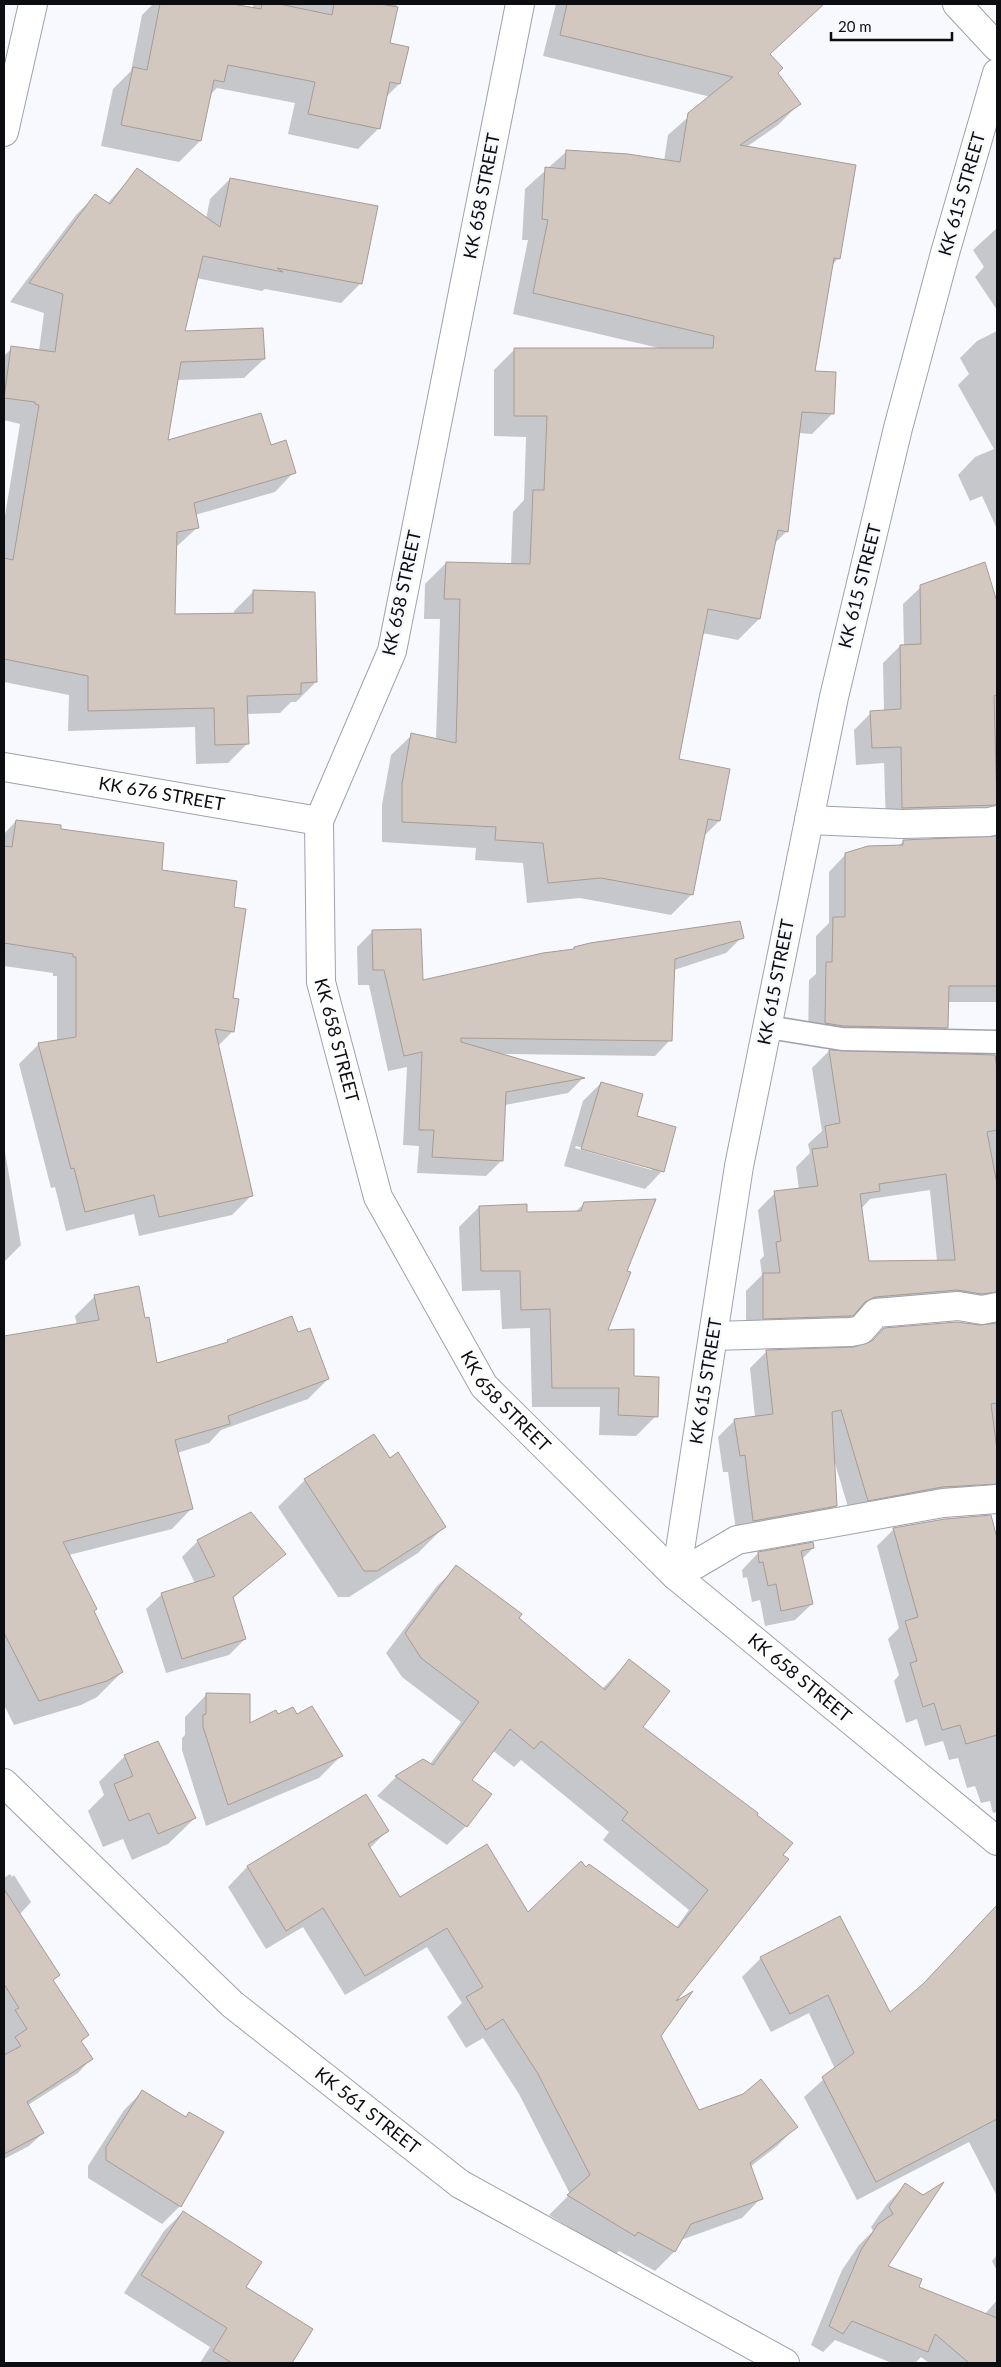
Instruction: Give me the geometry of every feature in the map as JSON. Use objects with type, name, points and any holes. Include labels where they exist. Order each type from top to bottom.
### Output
[{"type":"street","points":[[4,132],[33,4]]},
{"type":"street","name":"KK 658 STREET","points":[[520,4],[392,651],[320,821],[321,982],[378,1197],[484,1386],[676,1576],[997,1841]]},
{"type":"street","points":[[957,4],[997,47]]},
{"type":"street","name":"KK 615 STREET","points":[[676,1576],[739,1166],[834,696],[898,428],[945,253],[997,73]]},
{"type":"street","name":"KK 676 STREET","points":[[4,767],[320,821]]},
{"type":"street","points":[[809,820],[902,824],[989,822],[997,820]]},
{"type":"street","points":[[713,1336],[850,1332],[861,1330],[876,1313],[958,1306],[982,1310],[997,1307]]},
{"type":"street","points":[[676,1576],[737,1540],[943,1503],[997,1499]]},
{"type":"street","name":"KK 561 STREET","points":[[4,1783],[232,2004],[460,2184],[785,2363]]},
{"type":"lane","points":[[768,1027],[842,1039],[997,1042]]},
{"type":"building","points":[[160,4],[233,4],[261,9],[262,4],[279,4],[332,15],[334,4],[380,4],[398,7],[390,43],[409,47],[400,84],[390,82],[380,129],[308,114],[315,82],[228,65],[224,82],[214,80],[201,141],[121,125],[133,67],[147,70]]},
{"type":"building","points":[[567,4],[824,4],[770,54],[783,68],[778,73],[801,104],[740,145],[856,165],[840,259],[834,258],[815,371],[836,372],[834,414],[802,412],[788,532],[778,530],[760,619],[708,609],[679,759],[730,769],[720,821],[708,819],[693,895],[601,878],[548,883],[543,843],[495,840],[496,827],[402,822],[402,784],[411,733],[456,743],[460,599],[444,599],[446,562],[530,564],[533,490],[544,490],[547,416],[514,416],[514,348],[713,348],[714,336],[533,293],[548,220],[542,219],[545,167],[565,169],[566,150],[628,154],[680,162],[688,113],[733,77],[560,35]]},
{"type":"building","points":[[137,168],[220,227],[230,178],[378,206],[362,284],[277,268],[283,272],[203,256],[185,331],[263,328],[265,359],[181,362],[168,440],[261,413],[271,445],[286,440],[296,473],[194,503],[199,528],[177,532],[175,614],[253,613],[253,590],[315,592],[317,682],[301,683],[301,694],[247,696],[249,744],[215,745],[214,708],[88,711],[88,676],[4,659],[4,558],[13,560],[39,405],[35,404],[35,402],[4,398],[11,346],[55,352],[63,294],[29,283],[95,194],[110,204]]},
{"type":"building","points":[[985,562],[997,602],[997,695],[994,696],[997,805],[902,808],[901,747],[872,748],[870,711],[901,709],[900,645],[921,644],[920,585]]},
{"type":"building","points":[[16,820],[61,825],[61,829],[164,843],[162,870],[237,881],[234,907],[246,909],[233,998],[239,999],[234,1032],[215,1029],[253,1196],[159,1217],[154,1195],[85,1212],[74,1168],[71,1169],[38,1043],[76,1037],[76,957],[73,957],[73,954],[4,943],[4,846],[12,847]]},
{"type":"building","points":[[997,836],[997,986],[949,986],[948,1028],[843,1026],[825,1023],[826,962],[832,962],[833,917],[845,917],[845,853],[868,846],[903,845],[903,840]]},
{"type":"building","points":[[740,921],[744,938],[675,959],[672,1041],[461,1038],[461,1042],[585,1078],[506,1092],[503,1161],[432,1157],[434,1130],[419,1130],[422,1052],[404,1056],[384,970],[373,970],[372,930],[421,929],[423,980],[543,953],[574,949],[574,947],[590,943]]},
{"type":"building","points":[[829,1050],[995,1055],[997,1069],[997,1130],[987,1132],[997,1184],[997,1292],[982,1294],[957,1290],[875,1297],[865,1302],[853,1316],[763,1319],[763,1273],[780,1273],[776,1242],[781,1241],[774,1191],[818,1186],[812,1149],[828,1147],[825,1126],[840,1123]],"holes":[[[946,1174],[955,1260],[869,1261],[860,1194],[880,1191],[879,1184]]]},
{"type":"building","points":[[601,1082],[643,1094],[637,1116],[676,1127],[664,1172],[581,1149]]},
{"type":"building","points":[[656,1199],[627,1271],[631,1272],[608,1330],[634,1329],[634,1376],[659,1377],[658,1417],[618,1415],[619,1388],[552,1388],[550,1309],[521,1310],[520,1271],[481,1271],[479,1206],[527,1204],[527,1212],[581,1211],[584,1202]]},
{"type":"building","points":[[139,1286],[145,1318],[149,1317],[157,1363],[228,1342],[227,1340],[292,1316],[298,1332],[310,1328],[329,1379],[228,1416],[230,1424],[175,1440],[193,1509],[63,1542],[97,1609],[94,1611],[123,1672],[107,1681],[39,1701],[4,1633],[4,1336],[99,1320],[94,1295]]},
{"type":"building","points":[[957,1322],[980,1325],[997,1323],[997,1403],[991,1404],[997,1450],[997,1484],[942,1487],[868,1501],[841,1410],[832,1412],[837,1506],[753,1521],[745,1455],[740,1456],[734,1419],[773,1414],[766,1350],[854,1347],[872,1341],[884,1328]]},
{"type":"building","points":[[374,1434],[390,1458],[398,1452],[446,1527],[377,1571],[364,1571],[304,1479]]},
{"type":"building","points":[[251,1512],[286,1554],[233,1597],[246,1639],[182,1659],[161,1593],[215,1576],[197,1540]]},
{"type":"building","points":[[991,1515],[997,1538],[997,1735],[966,1744],[960,1725],[942,1730],[934,1703],[923,1707],[910,1663],[917,1661],[905,1621],[918,1617],[893,1528],[945,1519]]},
{"type":"building","points":[[813,1542],[814,1548],[801,1551],[813,1604],[781,1611],[776,1584],[768,1586],[763,1562],[759,1563],[758,1552]]},
{"type":"building","points":[[456,1565],[522,1614],[519,1618],[605,1690],[629,1659],[670,1691],[643,1727],[758,1813],[757,1815],[793,1843],[783,1855],[789,1859],[676,2001],[693,1991],[661,2036],[699,2110],[743,2094],[761,2079],[798,2127],[750,2163],[763,2199],[691,2224],[675,2252],[638,2232],[635,2236],[567,2195],[590,2175],[538,2074],[503,2019],[486,2030],[466,1997],[483,1987],[447,1928],[365,1976],[323,1908],[286,1931],[247,1866],[366,1794],[389,1831],[368,1844],[400,1897],[487,1844],[528,1912],[581,1861],[586,1867],[589,1864],[678,1928],[708,1890],[622,1820],[628,1812],[541,1741],[534,1749],[510,1729],[472,1780],[492,1794],[467,1827],[395,1776],[423,1759],[433,1765],[479,1702],[421,1658],[405,1633]]},
{"type":"building","points":[[206,1693],[250,1694],[250,1723],[276,1710],[278,1714],[293,1707],[297,1714],[312,1706],[343,1756],[228,1805],[203,1727],[203,1715],[206,1714]]},
{"type":"building","points":[[158,1741],[196,1818],[158,1834],[149,1813],[129,1821],[114,1784],[133,1776],[124,1755]]},
{"type":"building","points":[[4,1889],[60,1975],[53,1980],[89,2035],[81,2041],[93,2059],[27,2102],[44,2133],[4,2154],[4,2055],[21,2046],[15,2037],[27,2029],[15,2010],[19,2008],[4,1984]]},
{"type":"building","points":[[997,1905],[997,2119],[876,2182],[822,2077],[854,2053],[828,1995],[790,2014],[760,1957],[840,1916],[890,2012],[923,1984]]},
{"type":"building","points":[[142,2090],[186,2117],[189,2112],[224,2132],[181,2207],[106,2160],[106,2147]]},
{"type":"building","points":[[944,2182],[888,2266],[922,2279],[919,2287],[997,2318],[997,2363],[969,2363],[935,2334],[928,2352],[852,2321],[843,2334],[829,2326],[861,2250],[878,2224],[893,2214],[889,2207],[905,2183],[923,2195]]},
{"type":"building","points":[[183,2211],[262,2262],[246,2287],[313,2329],[292,2363],[232,2363],[213,2351],[227,2328],[141,2275]]}]
